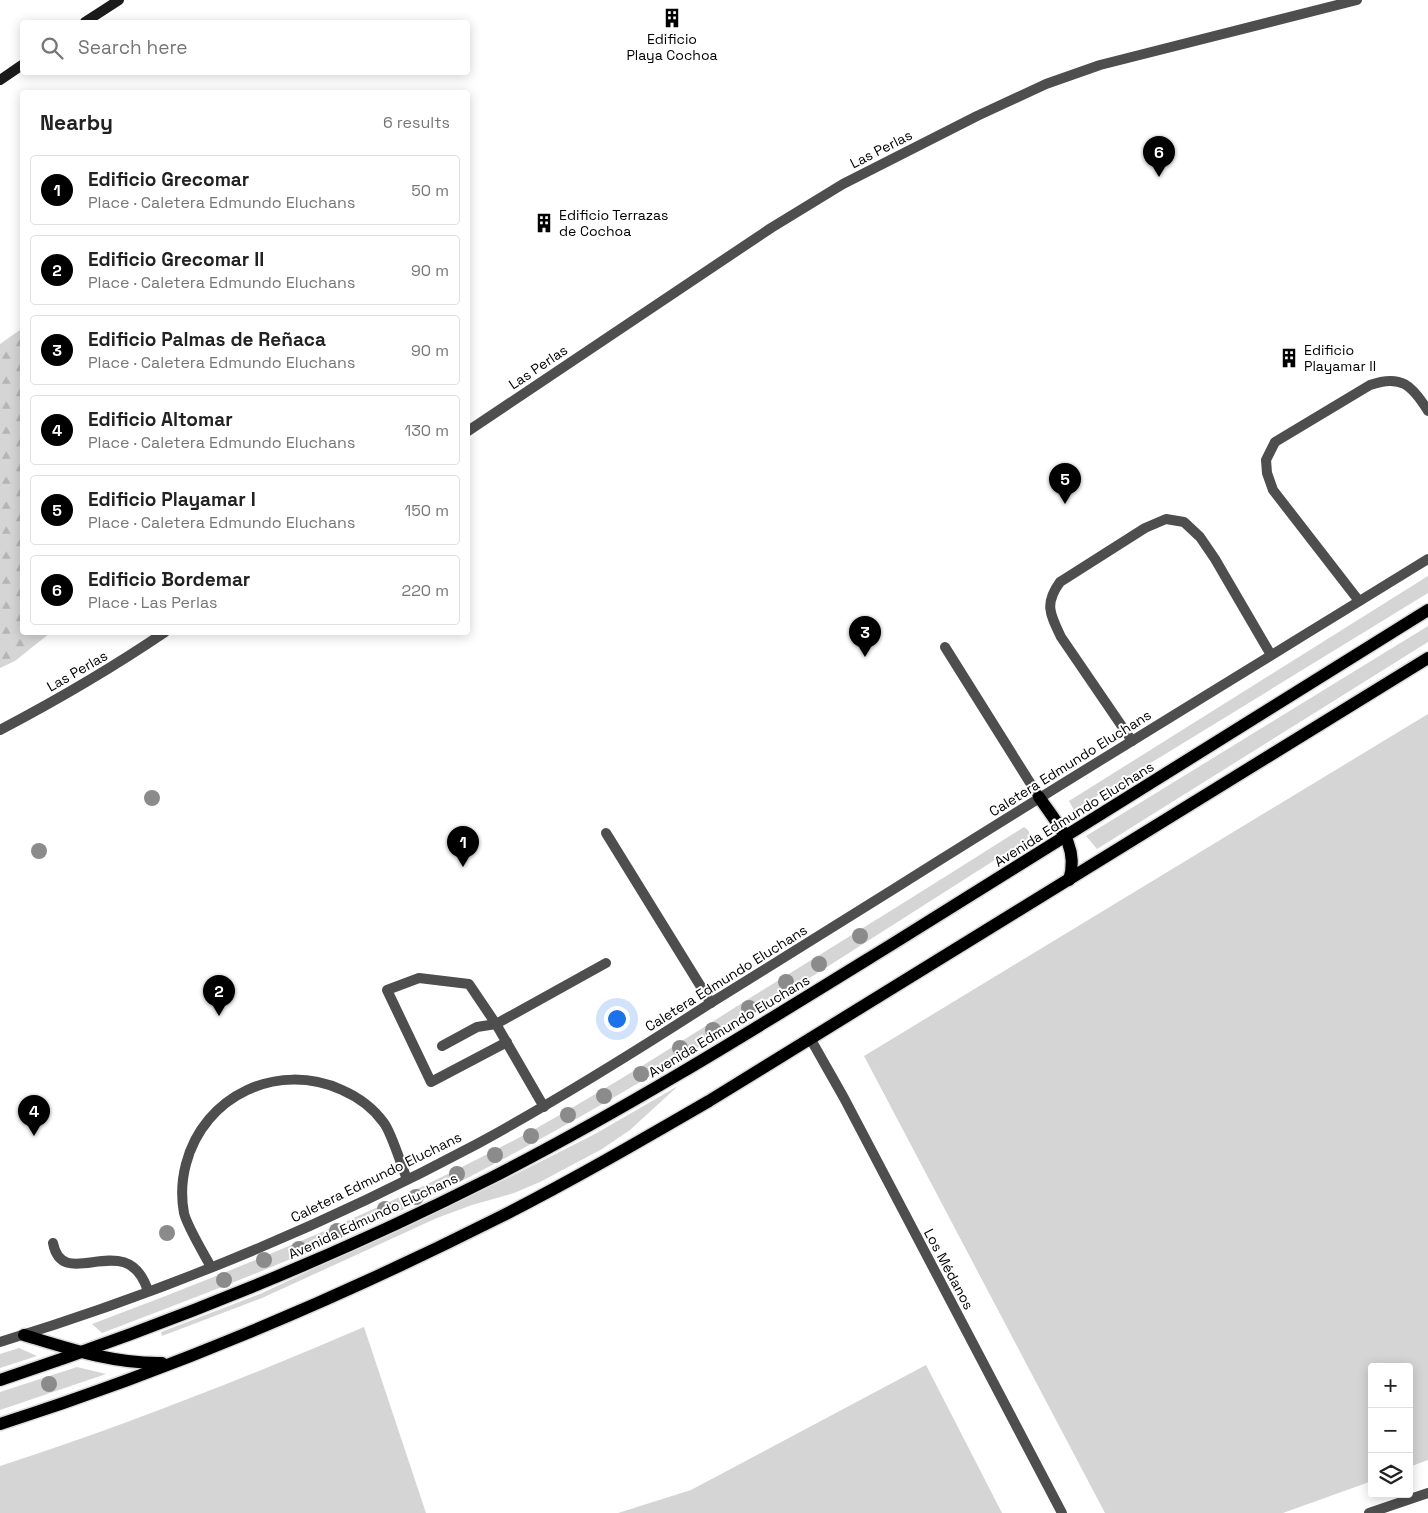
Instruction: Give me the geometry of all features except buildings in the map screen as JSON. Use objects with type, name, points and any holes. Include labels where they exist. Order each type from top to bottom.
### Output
[{"type":"main road","points":[[89,20],[119,0]]},
{"type":"main road","points":[[0,80],[20,66]]},
{"type":"main road","name":"Avenida Edmundo Eluchans","points":[[0,1380],[82,1353],[186,1314],[289,1272],[490,1178],[589,1126],[685,1071],[1066,837],[1428,610]]},
{"type":"main road","points":[[0,1424],[172,1363],[304,1309],[501,1216],[606,1160],[684,1116],[1428,658]]},
{"type":"main road","points":[[1039,797],[1066,837],[1073,858],[1068,880]]},
{"type":"main road","points":[[24,1335],[82,1353],[115,1360],[172,1363]]},
{"type":"street","name":"Las Perlas","points":[[470,430],[771,228],[843,184],[977,116],[1046,84],[1100,64],[1357,0]]},
{"type":"street","points":[[1359,601],[1274,490],[1267,473],[1266,460],[1275,442],[1370,385],[1382,381],[1395,380],[1408,386],[1419,396],[1428,411]]},
{"type":"street","points":[[1132,741],[1061,637],[1052,619],[1050,604],[1052,593],[1060,582],[1145,528],[1166,519],[1184,522],[1200,537],[1272,655]]},
{"type":"street","name":"Caletera Edmundo Eluchans","points":[[0,1342],[148,1291],[211,1267],[334,1214],[476,1144],[628,1056],[1039,797],[1428,559]]},
{"type":"street","name":"Las Perlas","points":[[0,730],[127,658],[161,635]]},
{"type":"street","points":[[945,647],[1039,797]]},
{"type":"street","points":[[606,833],[711,1003]]},
{"type":"street","points":[[442,1046],[477,1027],[496,1024],[606,963]]},
{"type":"street","points":[[507,1042],[431,1082],[387,990],[418,978],[469,984],[496,1024],[507,1042],[544,1106]]},
{"type":"street","name":"Los Médanos","points":[[810,1038],[844,1098],[1062,1513]]},
{"type":"street","points":[[211,1267],[184,1214],[182,1194],[184,1174],[194,1142],[208,1120],[223,1105],[242,1092],[284,1079],[330,1085],[350,1094],[369,1107],[385,1124],[407,1179]]},
{"type":"street","points":[[53,1243],[59,1258],[72,1265],[112,1260],[122,1261],[132,1266],[140,1273],[148,1291]]},
{"type":"street","points":[[1369,1513],[1428,1493]]},
{"type":"green space","points":[[20,330],[20,635],[48,635],[15,661],[0,668],[0,344]]},
{"type":"green space","points":[[1428,576],[1428,593],[1074,810],[1069,801]]},
{"type":"green space","points":[[1428,626],[1428,642],[1097,849],[1086,836]]},
{"type":"green space","points":[[1428,714],[1428,1460],[1413,1466],[1413,1363],[1368,1363],[1368,1482],[1283,1513],[1105,1513],[864,1056]]},
{"type":"green space","points":[[1024,827],[1028,830],[1031,837],[697,1048],[630,1088],[492,1165],[397,1212],[251,1276],[102,1333],[92,1324],[211,1278],[329,1229],[445,1176],[502,1147],[632,1072]]},
{"type":"green space","points":[[678,1086],[630,1130],[602,1149],[540,1182],[514,1193],[472,1205],[437,1218],[262,1298],[162,1336],[161,1332],[260,1294],[506,1179],[595,1134]]},
{"type":"green space","points":[[364,1327],[426,1513],[0,1513],[0,1466],[184,1401]]},
{"type":"green space","points":[[19,1348],[37,1356],[0,1368],[0,1354]]},
{"type":"green space","points":[[926,1365],[1002,1513],[618,1513],[691,1490]]},
{"type":"green space","points":[[77,1367],[106,1374],[0,1410],[0,1392]]},
{"type":"place","name":"Edificio Playa Cochoa","points":[[672,18]]},
{"type":"place","name":"Edificio Bordemar","points":[[1159,177]]},
{"type":"place","name":"Edificio Terrazas de Cochoa","points":[[544,223]]},
{"type":"place","name":"Edificio Playamar II","points":[[1289,358]]},
{"type":"place","name":"Edificio Playamar I","points":[[1065,504]]},
{"type":"place","name":"Edificio Palmas de Reñaca","points":[[865,657]]},
{"type":"place","name":"Edificio Grecomar","points":[[463,867]]},
{"type":"place","name":"Edificio Grecomar II","points":[[219,1016]]},
{"type":"place","name":"Edificio Altomar","points":[[34,1136]]}]
